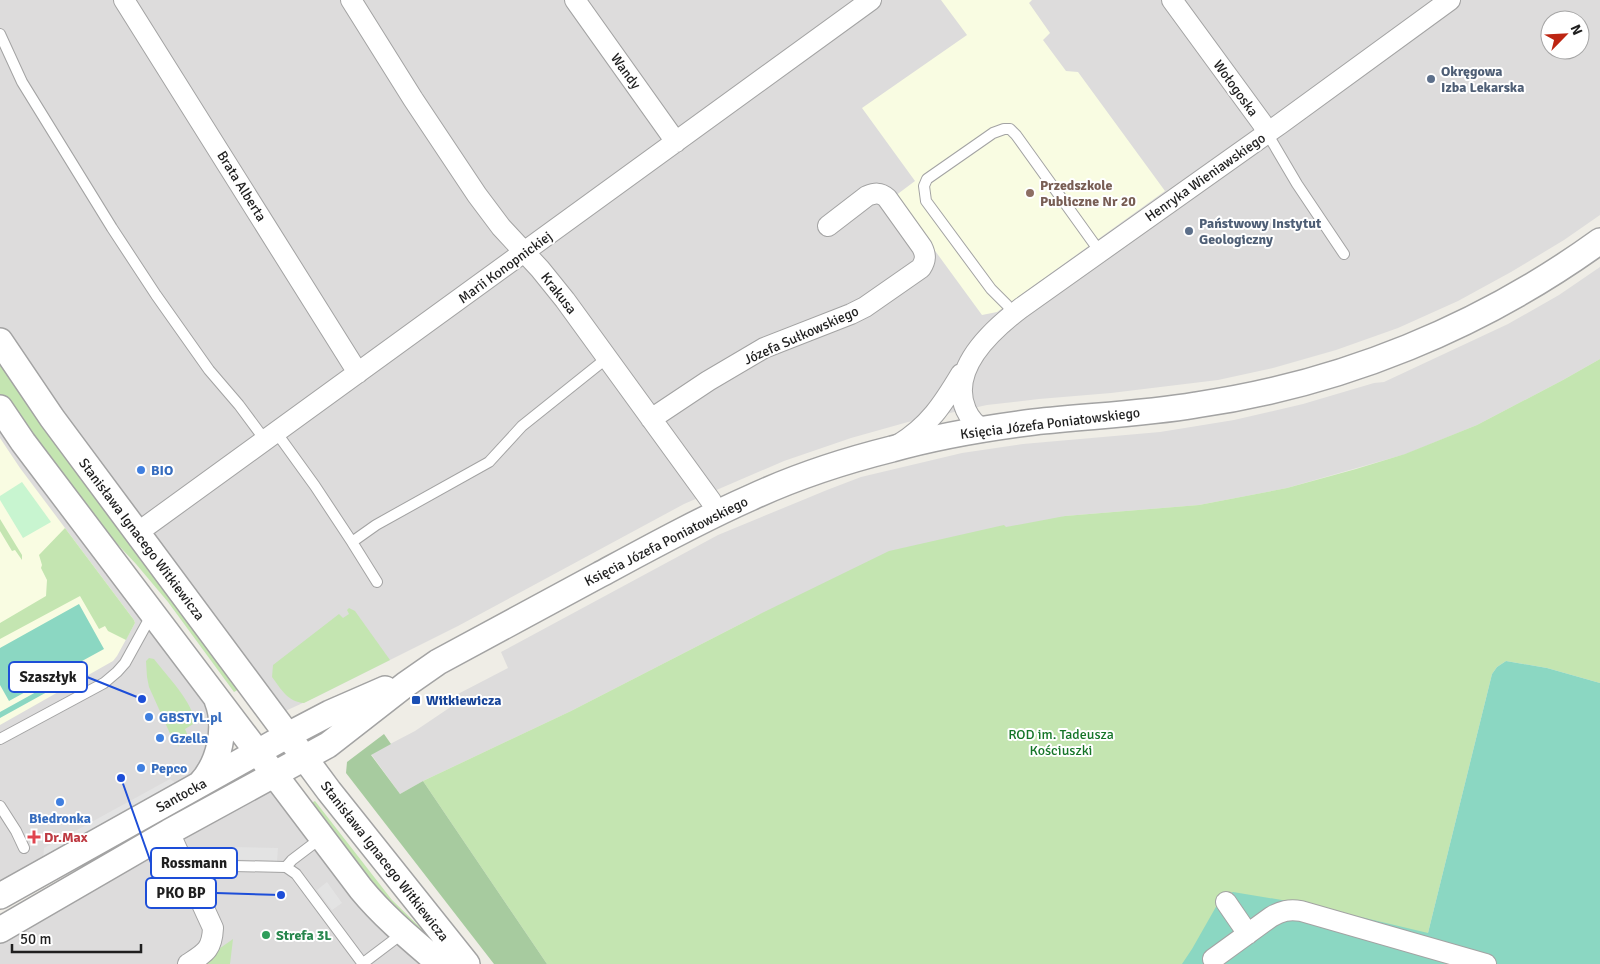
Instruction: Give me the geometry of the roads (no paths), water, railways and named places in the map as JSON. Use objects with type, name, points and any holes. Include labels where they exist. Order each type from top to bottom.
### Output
[{"type":"street","name":"Brata Alberta","points":[[124,0],[358,373]]},
{"type":"street","name":"Krakusa","points":[[351,0],[408,91],[477,195],[501,227],[553,284],[711,502],[717,513]]},
{"type":"street","name":"Wandy","points":[[575,0],[676,142]]},
{"type":"street","name":"Marii Konopnickiej","points":[[138,533],[872,0]]},
{"type":"street","name":"Wołogoska","points":[[1172,0],[1262,123],[1267,133]]},
{"type":"street","name":"Henryka Wieniawskiego","points":[[892,449],[917,432],[934,416],[983,343],[1013,314],[1450,0]]},
{"type":"street","name":"Józefa Sułkowskiego","points":[[651,419],[708,381],[764,348],[865,307],[921,268],[925,262],[925,254],[922,247],[887,198],[881,194],[867,196],[828,226]]},
{"type":"street","name":"Księcia Józefa Poniatowskiego","points":[[288,735],[330,713],[426,670],[680,531],[759,494],[807,475],[892,449],[984,430],[1034,422],[1200,405],[1286,387],[1346,370],[1415,346],[1478,316],[1524,291],[1600,242]]},
{"type":"street","name":"Stanisława Ignacego Witkiewicza","points":[[0,341],[52,418],[304,758],[466,964]]},
{"type":"street","name":"Henryka Wieniawskiego","points":[[970,362],[962,390],[963,402],[971,420],[984,430]]},
{"type":"street","name":"Stanisława Ignacego Witkiewicza","points":[[0,408],[23,442],[274,775],[374,904],[403,933],[440,964]]},
{"type":"street","name":"Księcia Józefa Poniatowskiego","points":[[304,758],[336,740],[426,670]]},
{"type":"street","name":"Stanisława Ignacego Witkiewicza","points":[[198,786],[214,764],[219,746],[221,715],[216,698]]},
{"type":"street","points":[[257,752],[288,735]]},
{"type":"street","name":"Santocka","points":[[0,896],[257,752]]},
{"type":"street","points":[[274,775],[304,758]]},
{"type":"street","name":"Santocka","points":[[0,930],[169,832],[274,775]]},
{"type":"street","name":"Santocka","points":[[169,832],[213,928],[213,940],[210,947],[188,964]]},
{"type":"street","points":[[1226,902],[1248,934]]},
{"type":"street","points":[[1213,959],[1278,913],[1293,910],[1486,964]]},
{"type":"lane","points":[[0,34],[22,82],[62,150],[117,236],[209,370],[315,486],[377,582]]},
{"type":"lane","points":[[1013,314],[991,289],[926,201],[924,186],[927,179],[993,133],[1010,129],[1100,252]]},
{"type":"lane","name":"Wołogoska","points":[[1267,133],[1297,184],[1344,254]]},
{"type":"lane","points":[[352,542],[376,525],[489,462],[522,426],[607,358]]},
{"type":"lane","points":[[0,739],[110,678],[125,663],[153,613]]},
{"type":"lane","points":[[0,806],[24,848]]},
{"type":"lane","points":[[286,867],[292,860],[322,838]]},
{"type":"lane","points":[[185,865],[286,867],[296,874],[362,964],[403,933]]},
{"type":"place","name":"Okręgowa Izba Lekarska","points":[[1431,79]]},
{"type":"place","name":"Przedszkole Publiczne Nr 20","points":[[1030,193]]},
{"type":"place","name":"Państwowy Instytut Geologiczny","points":[[1189,231]]},
{"type":"place","name":"BIO","points":[[141,470]]},
{"type":"place","name":"Szaszłyk","points":[[142,699]]},
{"type":"place","name":"Witkiewicza","points":[[416,700]]},
{"type":"place","name":"GBSTYL.pl","points":[[149,717]]},
{"type":"place","name":"Gzella","points":[[160,738]]},
{"type":"place","name":"Pepco","points":[[141,768]]},
{"type":"place","name":"Rossmann","points":[[121,778]]},
{"type":"place","name":"Biedronka","points":[[60,802]]},
{"type":"place","name":"Dr.Max","points":[[34,837]]},
{"type":"place","name":"PKO BP","points":[[281,895]]},
{"type":"place","name":"Strefa 3L","points":[[266,935]]},
{"type":"park label","name":"ROD im. Tadeusza Kościuszki","points":[[1061,742]]}]
